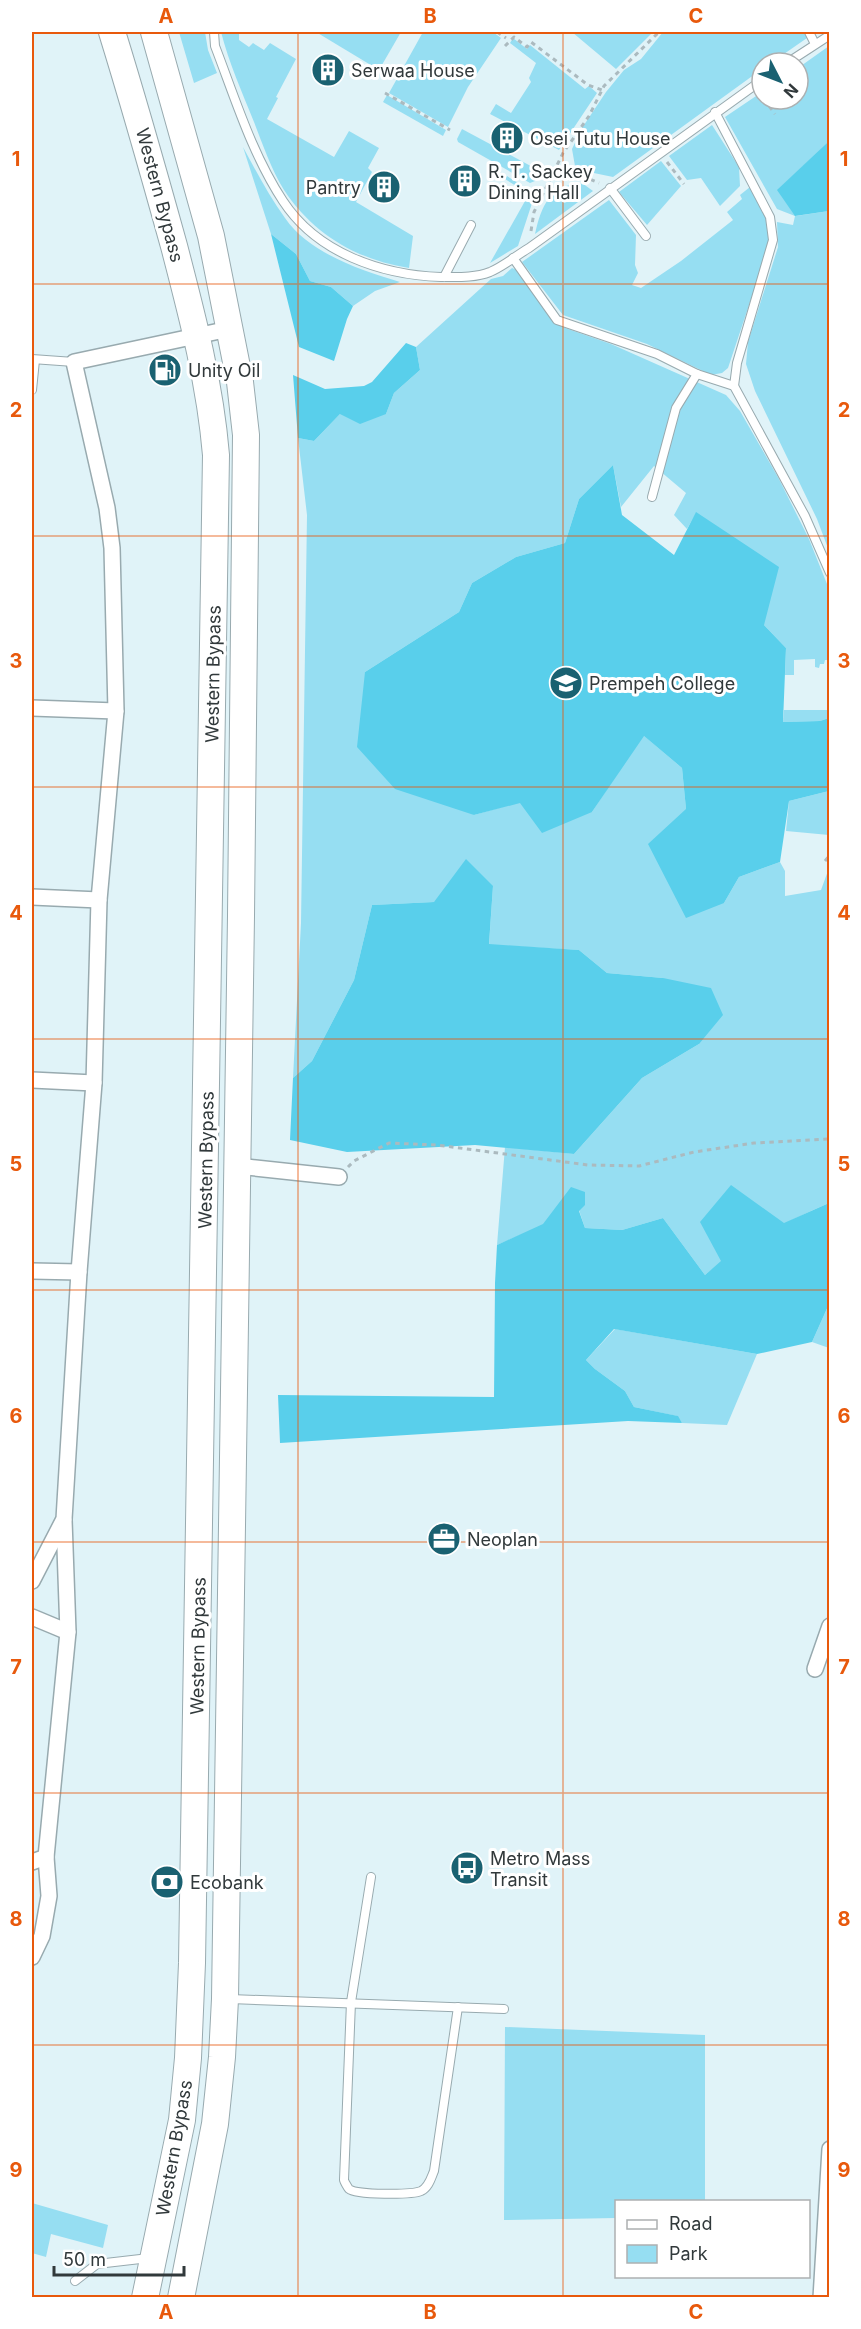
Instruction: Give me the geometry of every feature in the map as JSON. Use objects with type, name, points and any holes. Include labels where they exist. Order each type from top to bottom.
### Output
[{"type":"highway","name":"Western Bypass","points":[[112,32],[143,131],[198,336],[212,411],[216,455],[192,1963],[182,2120],[145,2298]]},
{"type":"highway","name":"Western Bypass","points":[[154,32],[211,236],[240,382],[246,435],[225,1999],[215,2124],[181,2298]]},
{"type":"highway","points":[[189,2036],[223,2032]]},
{"type":"street","points":[[32,1957],[42,1936],[49,1896],[46,1857],[68,1632],[64,1519],[79,1272],[94,1083],[99,900],[116,711],[112,548],[107,508],[74,362],[229,329]]},
{"type":"street","points":[[32,708],[116,711]]},
{"type":"street","points":[[32,897],[99,900]]},
{"type":"street","points":[[32,1080],[94,1083]]},
{"type":"street","points":[[237,1166],[339,1177]]},
{"type":"street","points":[[32,1270],[79,1272]]},
{"type":"street","points":[[32,1581],[64,1519]]},
{"type":"street","points":[[32,1617],[68,1632]]},
{"type":"street","points":[[815,1669],[830,1626]]},
{"type":"street","points":[[32,1862],[46,1857]]},
{"type":"street","points":[[821,2298],[829,2154]]},
{"type":"lane","points":[[214,32],[215,46],[251,141],[283,201],[321,240],[351,258],[380,269],[420,276],[464,277],[490,272],[529,248],[750,88]]},
{"type":"lane","points":[[809,32],[815,44]]},
{"type":"lane","points":[[805,51],[830,35]]},
{"type":"lane","points":[[715,112],[770,217],[773,240],[737,363],[734,386],[805,516],[830,573]]},
{"type":"lane","points":[[610,188],[646,236]]},
{"type":"lane","points":[[444,277],[471,225]]},
{"type":"lane","points":[[513,258],[557,320],[657,354],[698,374],[734,386]]},
{"type":"lane","points":[[32,390],[33,359],[74,362]]},
{"type":"lane","points":[[652,497],[676,408],[698,374]]},
{"type":"lane","points":[[371,1877],[351,2002],[344,2180],[348,2189],[358,2193],[413,2193],[423,2190],[430,2181],[434,2171],[458,2007]]},
{"type":"lane","points":[[225,1999],[504,2009]]},
{"type":"lane","points":[[75,2281],[97,2264],[154,2258]]},
{"type":"path","points":[[497,32],[506,38]]},
{"type":"path","points":[[529,248],[534,212],[563,153],[589,116],[602,90],[617,72],[659,32]]},
{"type":"path","points":[[505,46],[514,37],[527,47],[531,42],[588,85],[602,90]]},
{"type":"path","points":[[385,93],[450,130]]},
{"type":"path","points":[[660,152],[684,184]]},
{"type":"path","points":[[556,171],[573,172],[610,188]]},
{"type":"path","points":[[825,861],[830,855]]},
{"type":"path","points":[[339,1177],[354,1161],[389,1143],[436,1145],[588,1165],[639,1166],[694,1152],[754,1143],[830,1139]]},
{"type":"green space","points":[[179,32],[205,32],[208,50],[217,73],[194,83]]},
{"type":"green space","points":[[221,32],[239,32],[239,40],[249,47],[253,43],[264,50],[270,43],[296,59],[267,119],[334,157],[349,131],[379,148],[368,168],[372,172],[356,202],[413,236],[409,268],[372,259],[354,251],[323,232],[296,206],[284,190],[271,165]]},
{"type":"green space","points":[[316,32],[401,32],[379,70]]},
{"type":"green space","points":[[423,32],[493,32],[501,38],[468,87],[448,127],[389,93]]},
{"type":"green space","points":[[572,32],[653,32],[616,69]]},
{"type":"green space","points":[[663,32],[804,32],[807,38],[788,51],[750,51],[750,78],[613,177],[589,172],[575,166],[572,149],[582,128],[624,70],[641,59]]},
{"type":"green space","points":[[513,38],[527,49],[530,45],[585,89],[589,86],[597,93],[559,150],[490,114],[496,104],[511,113],[531,82],[529,78],[536,63],[510,43]]},
{"type":"green space","points":[[829,46],[829,141],[778,190],[796,216],[829,211],[829,551],[817,519],[755,391],[746,364],[748,342],[778,247],[777,222],[793,225],[795,216],[777,209],[725,117],[750,100],[750,111],[810,111],[810,59]]},
{"type":"green space","points":[[387,95],[446,130],[443,136],[383,102]]},
{"type":"green space","points":[[712,125],[739,167],[740,186],[720,206],[701,178],[687,180],[669,156]]},
{"type":"green space","points":[[462,129],[540,171],[535,181],[530,183],[458,142],[457,139]]},
{"type":"green space","points":[[243,147],[279,210],[308,242],[353,266],[400,282],[375,291],[353,306],[331,287],[310,281],[296,254],[271,234]]},
{"type":"green space","points":[[661,161],[681,186],[647,225],[619,192]]},
{"type":"green space","points":[[507,176],[535,194],[518,246],[490,263],[529,194],[505,179]]},
{"type":"green space","points":[[582,183],[593,191],[535,234],[540,214],[549,199],[562,188]]},
{"type":"green space","points":[[750,187],[768,220],[771,239],[728,368],[722,373],[711,375],[647,344],[563,315],[522,262],[609,200],[636,235],[635,265],[638,273],[632,285],[641,288],[681,261],[733,220],[727,212],[742,199],[740,195]]},
{"type":"green space","points":[[512,268],[517,270],[552,320],[565,328],[611,344],[726,395],[740,411],[779,479],[809,539],[829,589],[829,660],[820,664],[819,668],[815,667],[815,659],[794,660],[794,675],[785,675],[786,648],[764,625],[696,513],[687,529],[674,515],[686,493],[654,466],[621,507],[613,465],[579,499],[565,543],[516,557],[472,583],[459,612],[365,672],[474,815],[520,802],[592,812],[643,735],[682,768],[686,809],[724,903],[739,877],[780,862],[785,871],[785,896],[821,890],[829,868],[829,1203],[764,1234],[733,1253],[705,1275],[663,1218],[622,1230],[585,1228],[579,1210],[497,1245],[505,1147],[574,1154],[642,1078],[699,1044],[663,978],[607,973],[579,950],[489,945],[493,886],[434,902],[372,905],[354,980],[312,1061],[293,1078],[301,923],[307,515],[298,438],[314,441],[340,414],[386,414],[394,393],[420,370],[416,347],[491,279],[503,276]]},
{"type":"green space","points":[[784,710],[829,710],[829,718],[820,721],[783,722]]},
{"type":"green space","points":[[829,791],[829,835],[786,831],[789,801]]},
{"type":"green space","points":[[829,1304],[829,1348],[812,1342]]},
{"type":"green space","points":[[615,1329],[757,1354],[727,1425],[682,1423],[677,1416],[634,1407],[625,1391],[586,1360]]},
{"type":"green space","points":[[505,2027],[705,2035],[705,2200],[615,2200],[615,2218],[504,2220]]},
{"type":"green space","points":[[32,2203],[108,2225],[103,2248],[51,2234],[46,2257],[32,2253]]},
{"type":"shaded area","points":[[829,141],[829,211],[795,216],[777,190]]},
{"type":"shaded area","points":[[271,234],[296,254],[310,281],[331,287],[353,306],[334,361],[299,347]]},
{"type":"shaded area","points":[[406,343],[416,347],[420,370],[394,393],[386,414],[360,424],[340,414],[314,441],[298,438],[293,375],[325,389],[364,386],[372,382]]},
{"type":"shaded area","points":[[613,465],[622,515],[674,555],[696,512],[779,567],[764,625],[786,648],[783,722],[820,721],[829,718],[829,791],[789,801],[780,862],[739,877],[724,903],[686,918],[648,844],[686,809],[682,768],[644,736],[592,812],[542,833],[520,803],[474,815],[395,789],[357,747],[365,672],[459,612],[472,583],[516,557],[565,543],[579,499]]},
{"type":"shaded area","points":[[466,859],[493,886],[489,944],[579,950],[607,973],[663,978],[711,988],[723,1015],[699,1044],[642,1078],[574,1154],[475,1145],[347,1152],[290,1140],[293,1078],[312,1061],[354,980],[372,905],[434,902]]},
{"type":"shaded area","points":[[731,1185],[784,1223],[829,1203],[829,1304],[812,1342],[757,1354],[614,1329],[586,1360],[625,1391],[634,1407],[678,1416],[682,1423],[628,1421],[280,1443],[278,1395],[494,1397],[497,1245],[543,1224],[571,1187],[585,1192],[585,1205],[579,1211],[585,1228],[622,1230],[663,1218],[705,1275],[721,1261],[700,1222]]},
{"type":"place","name":"Serwaa House","points":[[328,70]]},
{"type":"place","name":"Osei Tutu House","points":[[507,138]]},
{"type":"place","name":"R. T. Sackey Dining Hall","points":[[465,181]]},
{"type":"place","name":"Pantry","points":[[384,187]]},
{"type":"place","name":"Unity Oil","points":[[165,370]]},
{"type":"place","name":"Prempeh College","points":[[566,683]]},
{"type":"place","name":"Neoplan","points":[[444,1539]]},
{"type":"place","name":"Metro Mass Transit","points":[[467,1868]]},
{"type":"place","name":"Ecobank","points":[[167,1882]]}]
